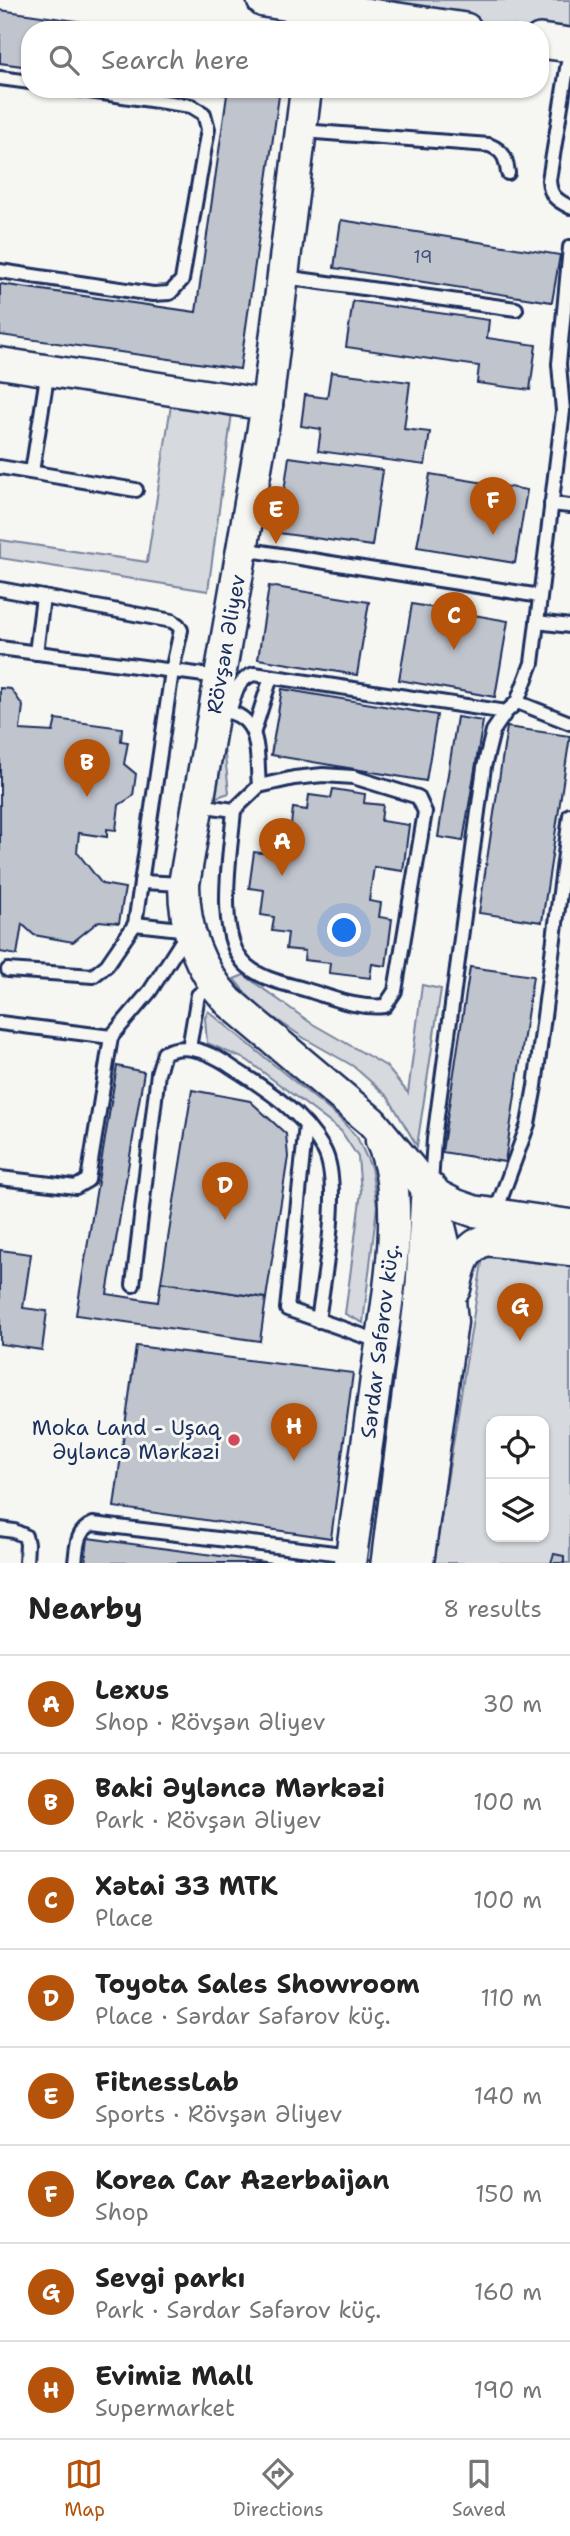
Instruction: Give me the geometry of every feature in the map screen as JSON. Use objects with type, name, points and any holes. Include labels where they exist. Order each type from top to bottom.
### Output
[{"type":"main road","points":[[264,0],[316,12],[391,21]]},
{"type":"main road","points":[[549,43],[570,48]]},
{"type":"main road","points":[[390,1563],[425,1286],[430,1192]]},
{"type":"street","name":"Rövşən Əliyev","points":[[305,98],[267,405],[219,677],[222,711],[198,805],[184,884],[184,906],[189,930],[203,968],[214,985],[252,1023],[372,1122],[430,1192]]},
{"type":"street","points":[[0,363],[267,405]]},
{"type":"street","name":"Sərdar Səfərov küç.","points":[[351,1559],[390,1276],[394,1198],[392,1169],[372,1122]]},
{"type":"street","points":[[430,1192],[456,1205],[495,1214],[570,1225]]},
{"type":"street","points":[[418,1563],[450,1337],[451,1303],[445,1247],[430,1192]]},
{"type":"street","points":[[451,1303],[466,1252],[476,1243],[486,1240],[570,1250]]},
{"type":"lane","points":[[570,48],[549,180],[550,192],[554,198],[570,207]]},
{"type":"lane","points":[[0,78],[21,81]]},
{"type":"lane","points":[[0,271],[153,294],[170,293],[182,280],[208,129],[204,114],[191,106],[137,98]]},
{"type":"lane","points":[[301,131],[489,145],[500,149],[505,157],[508,173]]},
{"type":"lane","points":[[430,1192],[434,1139],[484,767],[493,731],[517,702],[532,663],[563,411],[559,364],[570,247]]},
{"type":"lane","points":[[283,277],[516,309]]},
{"type":"lane","points":[[32,471],[48,370]]},
{"type":"lane","points":[[0,467],[136,490]]},
{"type":"lane","points":[[551,505],[570,506]]},
{"type":"lane","points":[[242,549],[540,596]]},
{"type":"lane","points":[[0,589],[172,621],[181,630],[172,671],[135,923],[107,965],[93,976],[8,970]]},
{"type":"lane","points":[[36,653],[43,597]]},
{"type":"lane","points":[[537,622],[570,626]]},
{"type":"lane","points":[[0,648],[219,677]]},
{"type":"lane","points":[[254,731],[237,713],[222,711],[245,677],[254,674],[506,712]]},
{"type":"lane","points":[[259,786],[254,731],[271,677]]},
{"type":"lane","points":[[517,702],[570,723]]},
{"type":"lane","points":[[323,775],[353,777],[418,797],[425,812],[395,991],[385,1006],[366,1008],[263,976],[247,966],[228,932],[226,910],[234,810],[259,786],[323,775]]},
{"type":"lane","points":[[198,805],[234,810]]},
{"type":"lane","points":[[495,1214],[528,1124],[570,815]]},
{"type":"lane","points":[[141,882],[184,884]]},
{"type":"lane","points":[[0,1178],[76,1187],[88,1180],[111,1037],[150,991],[189,930],[135,923]]},
{"type":"lane","points":[[189,1048],[198,995],[214,985]]},
{"type":"lane","points":[[0,1023],[111,1037]]},
{"type":"lane","points":[[133,1285],[158,1073],[164,1053],[176,1047],[189,1048],[219,1058],[276,1095],[306,1125],[325,1152],[332,1181],[318,1321]]},
{"type":"lane","points":[[306,1125],[287,1306],[290,1311],[381,1342]]},
{"type":"lane","points":[[397,1150],[413,1161],[424,1160],[434,1139]]},
{"type":"lane","points":[[75,1563],[78,1537],[84,1528],[93,1524],[351,1559]]},
{"type":"lane","points":[[0,1529],[15,1531],[25,1536],[26,1563]]},
{"type":"shaded area","points":[[335,0],[570,0],[570,36],[549,32],[549,21],[478,21]]},
{"type":"shaded area","points":[[171,405],[232,413],[208,591],[0,558],[0,540],[147,562]]},
{"type":"shaded area","points":[[222,727],[229,793],[211,799]]},
{"type":"shaded area","points":[[244,975],[311,1023],[386,1066],[408,1093],[422,985],[441,989],[417,1146],[388,1097],[353,1066],[304,1038],[255,1005],[234,979]]},
{"type":"shaded area","points":[[208,1011],[338,1117],[357,1137],[371,1167],[377,1206],[363,1323],[345,1314],[361,1192],[358,1157],[341,1131],[247,1060],[207,1043],[205,1018]]},
{"type":"shaded area","points":[[484,1250],[570,1262],[570,1563],[434,1563]]},
{"type":"building","points":[[0,10],[76,21],[21,21],[21,66],[0,63]]},
{"type":"building","points":[[227,98],[279,98],[240,369],[0,335],[0,284],[196,312]]},
{"type":"building","points":[[341,220],[560,255],[552,302],[334,268]]},
{"type":"building","points":[[353,301],[489,320],[487,338],[536,345],[530,390],[477,383],[479,366],[346,347]]},
{"type":"building","points":[[331,372],[410,382],[404,429],[430,432],[425,465],[318,451],[321,429],[301,426],[305,395],[327,398]]},
{"type":"building","points":[[289,457],[383,470],[372,546],[278,533]]},
{"type":"building","points":[[430,474],[527,490],[515,563],[417,547]]},
{"type":"building","points":[[269,586],[369,602],[357,675],[258,659]]},
{"type":"building","points":[[412,604],[508,621],[495,697],[399,680]]},
{"type":"building","points":[[0,688],[11,689],[23,706],[20,730],[53,732],[56,719],[122,728],[121,741],[128,742],[124,764],[136,774],[133,796],[119,805],[116,830],[107,829],[107,837],[79,833],[77,852],[102,884],[125,888],[119,923],[99,921],[73,942],[34,935],[22,924],[17,955],[0,952]]},
{"type":"building","points":[[282,689],[437,715],[426,781],[271,755]]},
{"type":"building","points":[[457,717],[483,721],[463,841],[438,837]]},
{"type":"building","points":[[507,727],[570,736],[542,922],[479,913]]},
{"type":"building","points":[[333,789],[365,794],[364,803],[383,805],[381,821],[409,825],[403,871],[374,867],[369,901],[381,903],[379,917],[392,919],[386,966],[372,964],[370,978],[329,973],[330,963],[304,960],[305,951],[286,949],[288,933],[272,931],[274,917],[261,915],[264,890],[249,888],[254,852],[270,854],[275,823],[291,825],[293,808],[307,810],[309,795],[331,798]]},
{"type":"building","points":[[470,967],[533,976],[505,1162],[442,1152]]},
{"type":"building","points":[[117,1066],[144,1072],[107,1294],[158,1302],[161,1282],[266,1298],[260,1341],[76,1315]]},
{"type":"building","points":[[192,1090],[250,1101],[286,1134],[288,1157],[266,1298],[161,1282]]},
{"type":"building","points":[[0,1250],[31,1254],[23,1308],[47,1311],[42,1350],[0,1344]]},
{"type":"building","name":"Moka Land - Uşaq Əyləncə Mərkəzi","points":[[136,1346],[353,1373],[331,1538],[114,1507]]},
{"type":"building","points":[[88,1538],[272,1563],[85,1563]]},
{"type":"building","points":[[554,1554],[564,1556],[564,1563],[551,1563]]},
{"type":"place","name":"Korea Car Azerbaijan","points":[[493,535]]},
{"type":"place","name":"FitnessLab","points":[[276,544]]},
{"type":"place","name":"Xətai 33 MTK","points":[[454,650]]},
{"type":"place","name":"Baki Əyləncə Mərkəzi","points":[[87,797]]},
{"type":"place","name":"Lexus","points":[[282,876]]},
{"type":"place","name":"Toyota Sales Showroom","points":[[225,1220]]},
{"type":"place","name":"Sevgi parkı","points":[[520,1341]]},
{"type":"place","name":"Moka Land - Uşaq Əyləncə Mərkəzi","points":[[234,1440]]},
{"type":"place","name":"Evimiz Mall","points":[[294,1461]]}]
